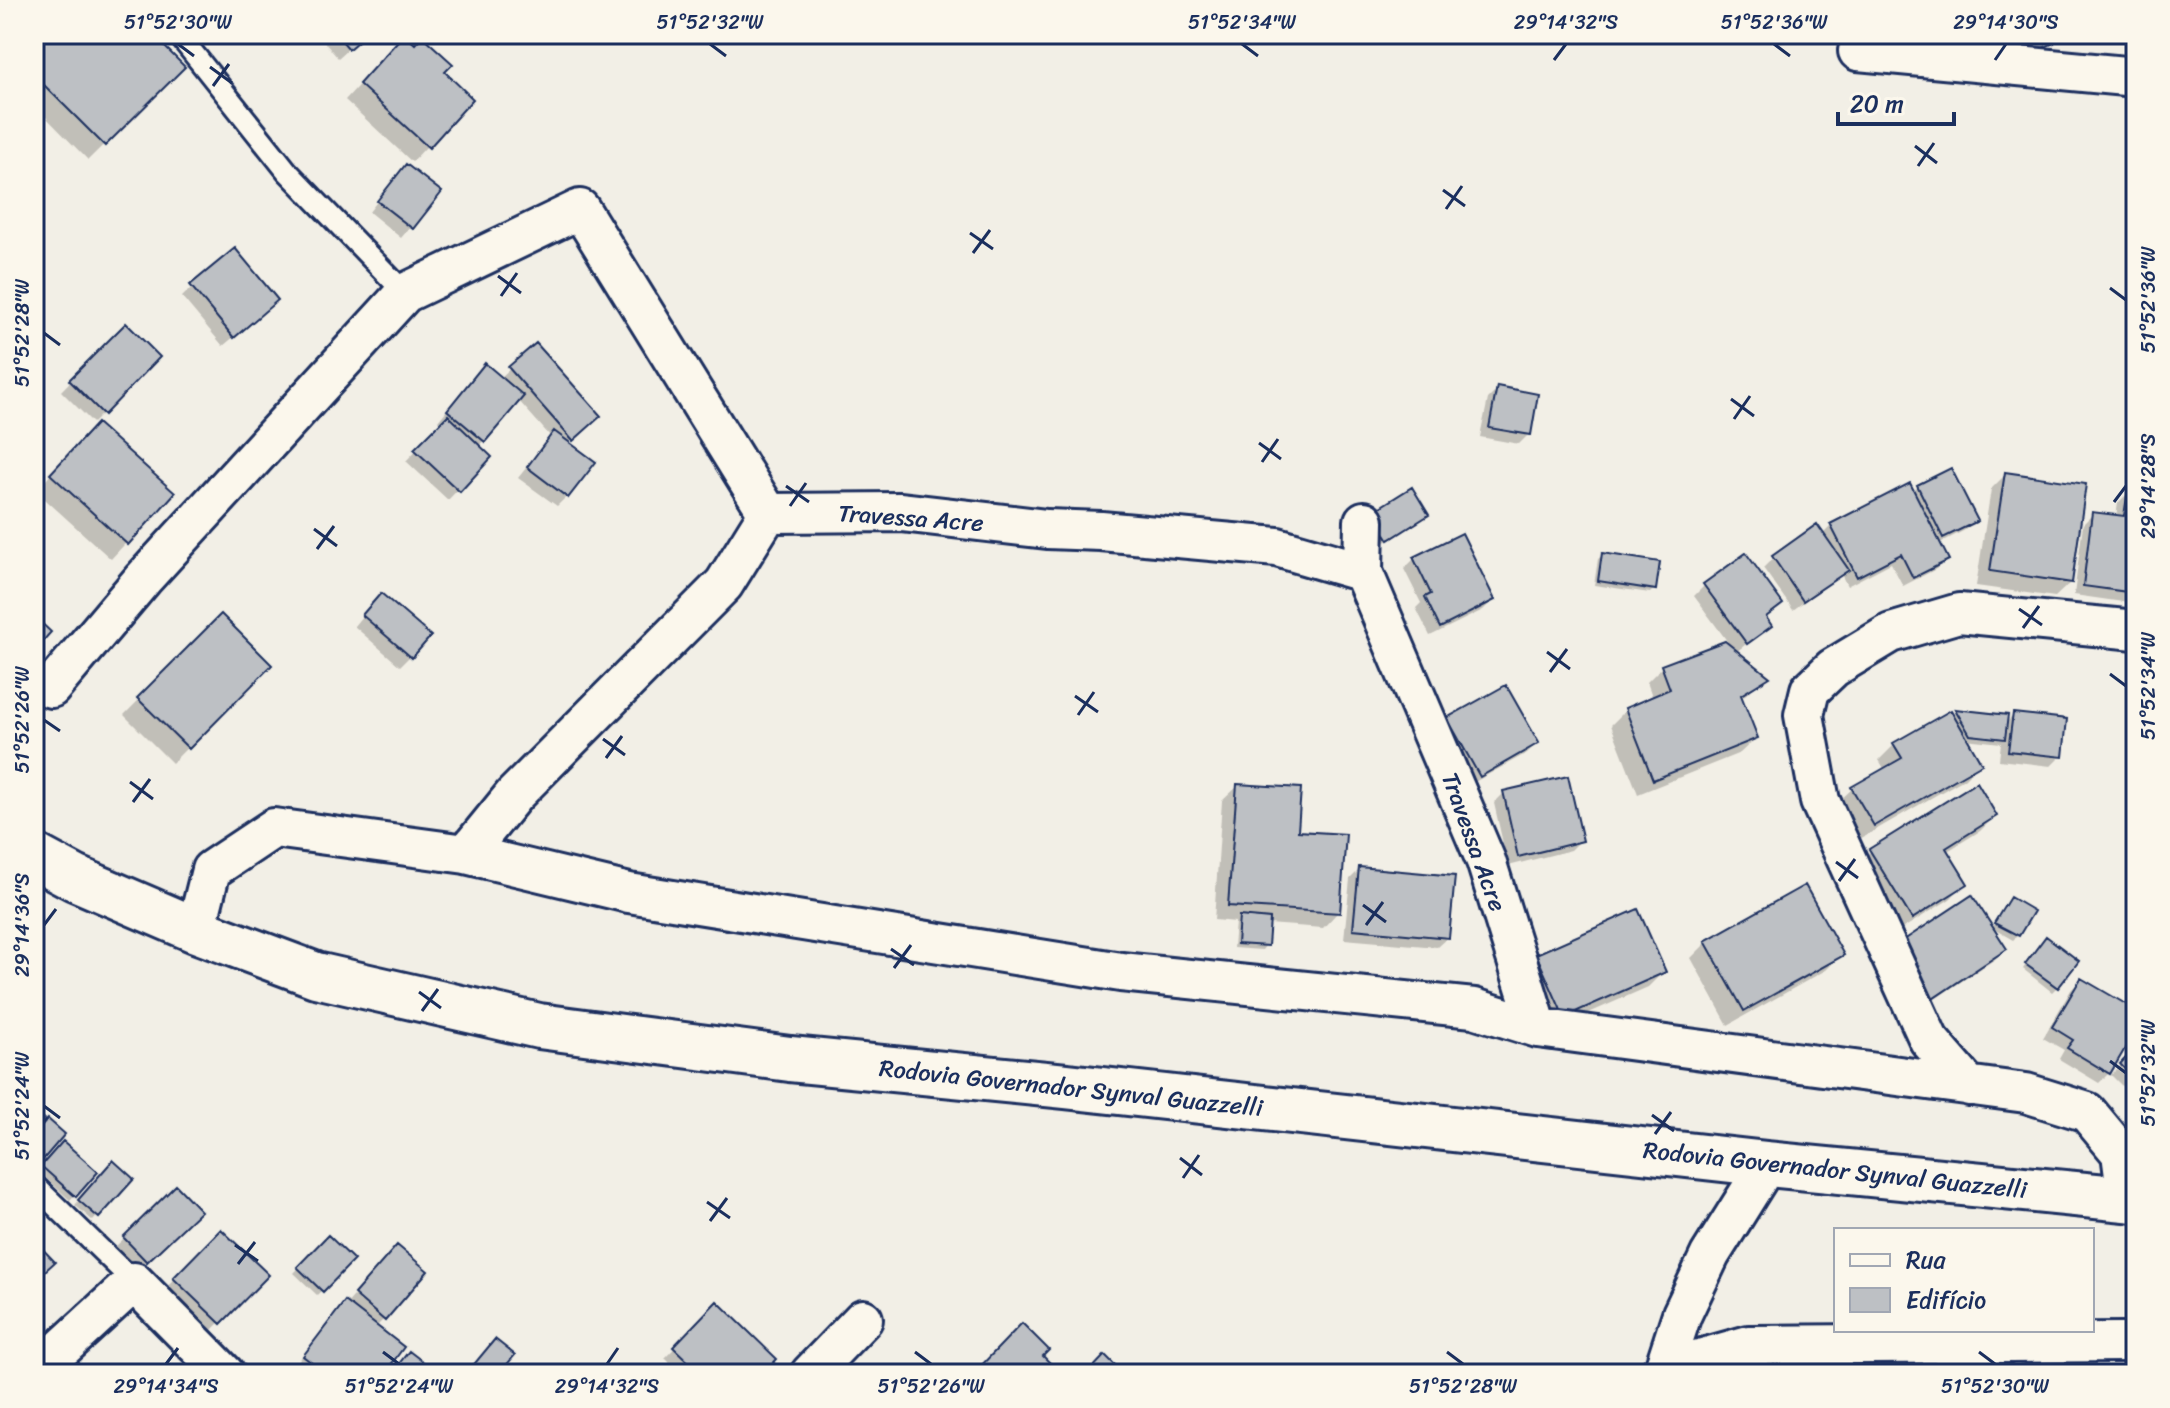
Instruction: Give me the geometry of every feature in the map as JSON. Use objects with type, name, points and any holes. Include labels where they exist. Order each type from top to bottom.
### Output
[{"type":"main road","name":"Rodovia Governador Synval Guazzelli","points":[[34,856],[75,878],[196,930],[316,975],[539,1026],[790,1059],[2132,1200]]},
{"type":"street","points":[[1858,51],[2136,77]]},
{"type":"street","points":[[51,688],[143,579],[405,293],[580,209],[768,513],[724,584],[514,795],[466,854]]},
{"type":"street","name":"Travessa Acre","points":[[768,513],[901,512],[1047,529],[1277,547],[1363,572]]},
{"type":"street","name":"Travessa Acre","points":[[1364,521],[1363,572],[1486,861],[1538,1028]]},
{"type":"street","points":[[1969,1086],[1929,1040],[1820,801],[1804,715],[1810,690],[1833,668],[1891,633],[1959,613],[2136,630]]},
{"type":"street","points":[[196,930],[211,870],[274,828],[466,854],[629,893],[1121,972],[1474,1008],[1538,1028],[2026,1093],[2087,1112],[2121,1153],[2132,1200]]},
{"type":"street","points":[[1661,1372],[1682,1314],[1710,1255],[1767,1164]]},
{"type":"street","points":[[34,1374],[134,1282],[225,1374]]},
{"type":"street","points":[[810,1374],[863,1319]]},
{"type":"street","points":[[1661,1372],[1749,1345],[2123,1342]]},
{"type":"lane","points":[[178,34],[287,171],[405,293]]},
{"type":"lane","points":[[34,1185],[134,1282]]},
{"type":"building","points":[[34,34],[152,34],[185,67],[105,146],[34,75]]},
{"type":"building","points":[[336,34],[366,34],[349,49]]},
{"type":"building","points":[[404,34],[415,44],[422,36],[453,64],[445,72],[473,99],[429,148],[359,84]]},
{"type":"building","points":[[2022,34],[2050,34],[2054,43],[2031,53]]},
{"type":"building","points":[[406,164],[442,192],[413,229],[377,201]]},
{"type":"building","points":[[235,248],[278,300],[234,338],[190,285]]},
{"type":"building","points":[[126,323],[160,357],[104,415],[69,380]]},
{"type":"building","points":[[536,343],[601,416],[573,441],[508,367]]},
{"type":"building","points":[[485,363],[524,396],[485,442],[447,410]]},
{"type":"building","points":[[1497,386],[1538,394],[1531,435],[1489,428]]},
{"type":"building","points":[[448,415],[492,457],[460,492],[414,449]]},
{"type":"building","points":[[97,423],[175,493],[128,545],[50,474]]},
{"type":"building","points":[[554,431],[596,462],[568,498],[527,467]]},
{"type":"building","points":[[1951,468],[1978,521],[1943,538],[1917,485]]},
{"type":"building","points":[[2005,472],[2086,484],[2072,583],[1990,571]]},
{"type":"building","points":[[1910,483],[1949,560],[1913,578],[1901,554],[1857,577],[1830,524]]},
{"type":"building","points":[[1412,487],[1429,515],[1389,540],[1372,512]]},
{"type":"building","points":[[2128,490],[2136,492],[2135,593],[2083,586],[2092,512],[2124,516]]},
{"type":"building","points":[[1817,524],[1849,570],[1803,601],[1772,556]]},
{"type":"building","points":[[1462,533],[1495,600],[1440,628],[1425,597],[1431,594],[1413,557]]},
{"type":"building","points":[[1602,553],[1660,562],[1656,590],[1598,581]]},
{"type":"building","points":[[1746,553],[1783,604],[1766,617],[1772,626],[1747,644],[1703,584]]},
{"type":"building","points":[[381,593],[431,636],[412,658],[362,615]]},
{"type":"building","points":[[221,614],[272,665],[189,749],[137,698]]},
{"type":"building","points":[[34,616],[51,632],[34,651]]},
{"type":"building","points":[[1725,641],[1770,677],[1741,695],[1758,738],[1653,780],[1625,708],[1670,689],[1661,665]]},
{"type":"building","points":[[1506,685],[1539,743],[1480,777],[1447,718]]},
{"type":"building","points":[[1955,709],[2008,715],[2005,739],[1970,735]]},
{"type":"building","points":[[1951,710],[1982,764],[1874,826],[1851,787],[1902,758],[1893,743]]},
{"type":"building","points":[[2013,713],[2067,719],[2063,757],[2008,751]]},
{"type":"building","points":[[1568,776],[1583,841],[1518,857],[1503,791]]},
{"type":"building","points":[[1977,782],[1997,816],[1946,848],[1968,884],[1912,919],[1869,849]]},
{"type":"building","points":[[1237,784],[1301,788],[1298,831],[1346,834],[1340,913],[1228,906]]},
{"type":"building","points":[[1359,867],[1455,876],[1449,938],[1353,929]]},
{"type":"building","points":[[1805,885],[1844,955],[1744,1011],[1705,941]]},
{"type":"building","points":[[1972,895],[2007,949],[1931,1000],[1895,946]]},
{"type":"building","points":[[2010,897],[2034,911],[2019,936],[1994,923]]},
{"type":"building","points":[[1638,909],[1666,972],[1564,1017],[1536,954]]},
{"type":"building","points":[[1239,916],[1270,919],[1268,946],[1237,944]]},
{"type":"building","points":[[2046,936],[2079,961],[2058,988],[2025,964]]},
{"type":"building","points":[[2081,978],[2136,1010],[2136,1030],[2110,1074],[2067,1048],[2073,1040],[2052,1027]]},
{"type":"building","points":[[2136,1047],[2136,1080],[2120,1064]]},
{"type":"building","points":[[34,1111],[45,1120],[34,1132]]},
{"type":"building","points":[[48,1119],[65,1134],[35,1169],[34,1135]]},
{"type":"building","points":[[63,1141],[98,1172],[76,1197],[41,1166]]},
{"type":"building","points":[[113,1160],[134,1179],[99,1218],[78,1200]]},
{"type":"building","points":[[176,1185],[201,1211],[147,1262],[123,1237]]},
{"type":"building","points":[[221,1229],[269,1275],[221,1324],[173,1278]]},
{"type":"building","points":[[328,1235],[354,1260],[323,1292],[297,1267]]},
{"type":"building","points":[[34,1240],[55,1262],[34,1281]]},
{"type":"building","points":[[397,1245],[428,1271],[385,1321],[354,1294]]},
{"type":"building","points":[[345,1301],[404,1347],[384,1374],[326,1374],[303,1356]]},
{"type":"building","points":[[717,1301],[777,1359],[763,1374],[701,1374],[673,1347]]},
{"type":"building","points":[[1022,1323],[1049,1350],[1043,1356],[1061,1374],[979,1374],[976,1371]]},
{"type":"building","points":[[495,1339],[515,1355],[499,1374],[466,1374]]},
{"type":"building","points":[[409,1351],[439,1374],[391,1374]]},
{"type":"building","points":[[1105,1355],[1124,1374],[1087,1374]]}]
